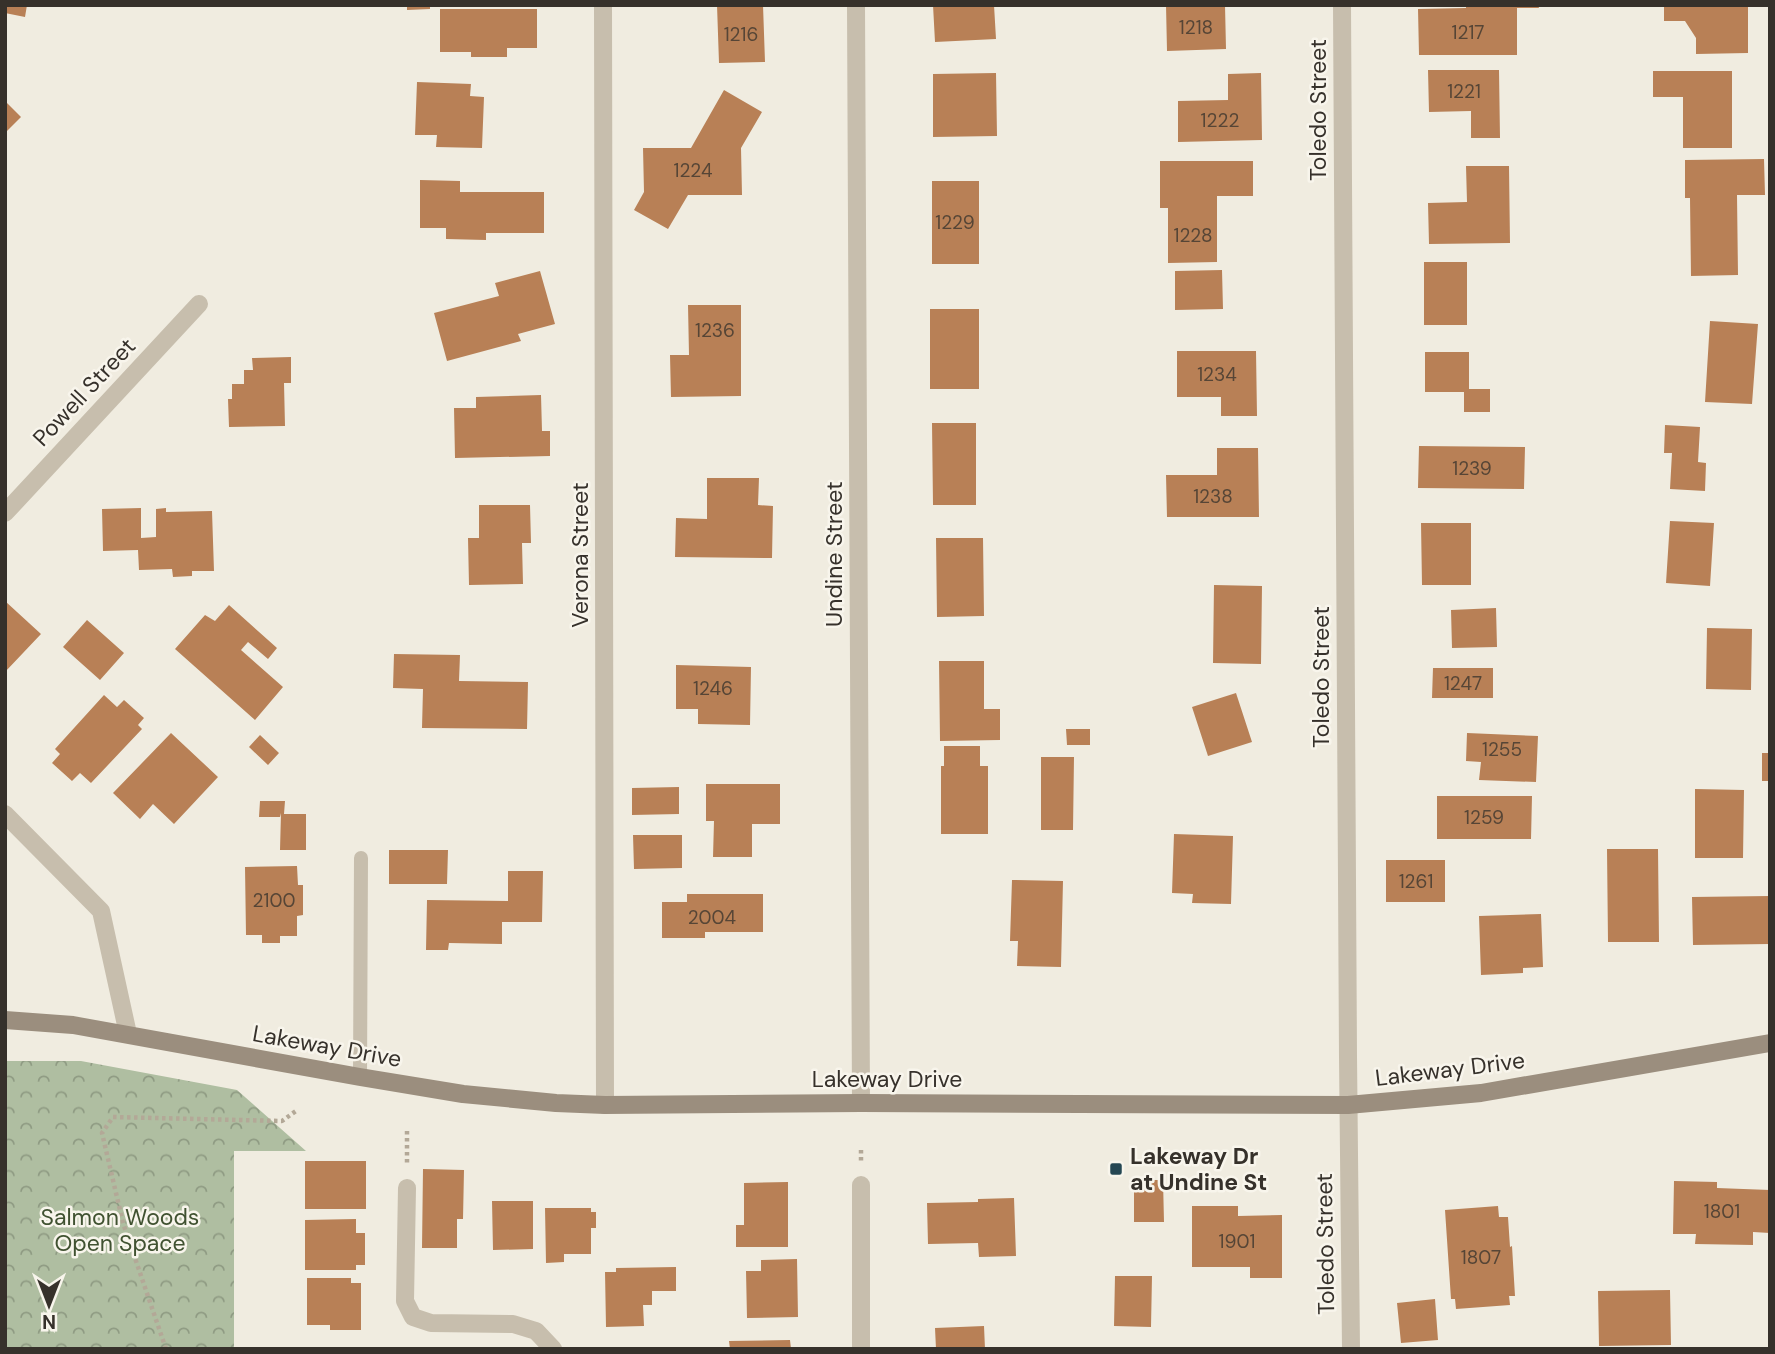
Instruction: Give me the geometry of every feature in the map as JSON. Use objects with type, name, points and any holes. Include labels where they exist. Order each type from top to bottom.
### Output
[{"type":"main road","name":"Lakeway Drive","points":[[5,1020],[74,1025],[463,1094],[605,1105],[1386,1103],[1481,1093],[1770,1042]]},
{"type":"street","name":"Verona Street","points":[[603,5],[605,1105]]},
{"type":"street","name":"Undine Street","points":[[856,5],[861,1103]]},
{"type":"street","name":"Toledo Street","points":[[1342,5],[1351,1349]]},
{"type":"street","name":"Powell Street","points":[[6,510],[199,304]]},
{"type":"street","points":[[5,814],[101,911],[128,1034]]},
{"type":"street","points":[[861,1185],[861,1349]]},
{"type":"street","points":[[407,1188],[405,1301],[413,1317],[431,1323],[513,1324],[536,1331],[553,1349]]},
{"type":"lane","points":[[360,1077],[361,859]]},
{"type":"path","points":[[166,1349],[124,1223],[102,1133],[113,1117],[282,1121],[296,1111]]},
{"type":"path","points":[[407,1131],[407,1188]]},
{"type":"green space","name":"Salmon Woods Open Space","points":[[5,1061],[81,1061],[237,1090],[306,1151],[234,1151],[234,1349],[5,1349]]},
{"type":"building","points":[[5,5],[27,5],[25,17],[5,13]]},
{"type":"building","points":[[407,5],[430,5],[430,9],[407,10]]},
{"type":"building","points":[[717,5],[763,5],[765,62],[719,63]]},
{"type":"building","points":[[933,5],[994,5],[996,39],[935,42]]},
{"type":"building","points":[[1166,5],[1225,5],[1226,49],[1167,51]]},
{"type":"building","points":[[1466,5],[1538,5],[1539,8],[1517,8],[1517,55],[1419,55],[1418,9],[1466,8]]},
{"type":"building","points":[[1664,5],[1748,5],[1748,53],[1696,54],[1696,38],[1685,21],[1664,21]]},
{"type":"building","points":[[440,9],[537,9],[537,48],[507,48],[507,57],[471,57],[471,52],[440,52]]},
{"type":"building","points":[[1428,70],[1499,70],[1500,138],[1471,138],[1471,111],[1429,112]]},
{"type":"building","points":[[1653,71],[1732,71],[1732,148],[1683,148],[1683,97],[1653,97]]},
{"type":"building","points":[[996,73],[997,136],[933,137],[933,74]]},
{"type":"building","points":[[1261,73],[1262,140],[1178,142],[1178,101],[1228,100],[1228,74]]},
{"type":"building","points":[[417,82],[471,84],[470,96],[484,97],[482,148],[436,147],[437,135],[415,135]]},
{"type":"building","points":[[724,90],[762,112],[741,148],[742,195],[688,195],[668,229],[634,210],[644,192],[643,148],[691,148]]},
{"type":"building","points":[[5,101],[21,117],[5,133]]},
{"type":"building","points":[[1764,159],[1765,195],[1737,195],[1738,275],[1691,276],[1690,198],[1685,198],[1685,160]]},
{"type":"building","points":[[1160,161],[1253,161],[1253,196],[1217,196],[1217,262],[1168,263],[1168,208],[1160,208]]},
{"type":"building","points":[[1466,166],[1509,166],[1510,243],[1429,244],[1428,203],[1467,202]]},
{"type":"building","points":[[420,180],[460,181],[460,192],[544,192],[544,233],[486,233],[486,240],[446,239],[446,228],[420,228]]},
{"type":"building","points":[[932,181],[979,181],[979,264],[932,264]]},
{"type":"building","points":[[1424,262],[1467,262],[1467,325],[1424,325]]},
{"type":"building","points":[[1222,270],[1223,309],[1175,310],[1175,271]]},
{"type":"building","points":[[540,271],[555,324],[518,334],[521,341],[447,361],[434,313],[499,296],[495,283]]},
{"type":"building","points":[[688,305],[741,305],[741,396],[671,397],[670,355],[689,355]]},
{"type":"building","points":[[930,309],[979,309],[979,389],[930,389]]},
{"type":"building","points":[[1710,321],[1758,324],[1752,404],[1705,402]]},
{"type":"building","points":[[1177,351],[1256,351],[1257,416],[1221,416],[1221,397],[1177,397]]},
{"type":"building","points":[[1425,352],[1469,352],[1469,389],[1490,389],[1490,412],[1464,412],[1464,392],[1425,392]]},
{"type":"building","points":[[291,357],[291,383],[284,383],[285,426],[229,427],[228,399],[232,399],[232,384],[244,384],[244,370],[253,370],[252,358]]},
{"type":"building","points":[[541,395],[542,431],[550,431],[550,456],[455,458],[454,408],[476,408],[476,397]]},
{"type":"building","points":[[932,423],[976,423],[976,505],[933,505]]},
{"type":"building","points":[[1665,425],[1700,427],[1698,462],[1706,463],[1705,491],[1670,489],[1672,453],[1664,453]]},
{"type":"building","points":[[1419,446],[1525,447],[1524,489],[1418,488]]},
{"type":"building","points":[[1217,448],[1258,448],[1259,517],[1167,517],[1166,475],[1217,475]]},
{"type":"building","points":[[707,478],[759,478],[758,505],[773,506],[772,558],[675,557],[676,518],[707,519]]},
{"type":"building","points":[[479,505],[530,505],[531,543],[522,543],[523,584],[469,585],[468,538],[479,538]]},
{"type":"building","points":[[141,508],[141,538],[156,537],[156,509],[166,508],[166,512],[212,511],[214,571],[192,571],[192,576],[173,577],[172,569],[139,570],[138,550],[103,551],[102,509]]},
{"type":"building","points":[[1670,521],[1714,523],[1710,586],[1666,583]]},
{"type":"building","points":[[1421,523],[1471,523],[1471,585],[1422,585]]},
{"type":"building","points":[[936,538],[983,538],[984,616],[937,617]]},
{"type":"building","points":[[1214,585],[1262,586],[1261,664],[1213,663]]},
{"type":"building","points":[[5,601],[41,634],[5,672]]},
{"type":"building","points":[[229,605],[277,648],[268,659],[248,642],[241,650],[283,687],[255,720],[175,649],[205,615],[215,621]]},
{"type":"building","points":[[1496,608],[1497,647],[1452,648],[1451,610]]},
{"type":"building","points":[[87,620],[124,653],[100,680],[63,647]]},
{"type":"building","points":[[1707,628],[1752,629],[1751,690],[1706,689]]},
{"type":"building","points":[[394,654],[460,655],[459,681],[528,682],[527,729],[422,728],[423,689],[393,688]]},
{"type":"building","points":[[939,661],[984,661],[984,709],[1000,709],[1000,740],[940,741]]},
{"type":"building","points":[[676,665],[751,667],[750,725],[698,724],[698,709],[676,709]]},
{"type":"building","points":[[1433,668],[1493,668],[1493,698],[1432,698]]},
{"type":"building","points":[[1236,693],[1252,742],[1208,756],[1192,707]]},
{"type":"building","points":[[104,695],[117,707],[124,700],[144,718],[138,725],[142,729],[91,783],[80,773],[72,781],[52,763],[60,754],[55,749]]},
{"type":"building","points":[[1066,729],[1090,729],[1090,745],[1067,745]]},
{"type":"building","points":[[171,733],[218,777],[174,824],[153,804],[140,819],[113,793]]},
{"type":"building","points":[[1467,733],[1538,736],[1536,782],[1479,780],[1481,762],[1466,761]]},
{"type":"building","points":[[260,735],[279,753],[268,765],[249,747]]},
{"type":"building","points":[[944,746],[980,746],[980,766],[988,766],[988,834],[941,834],[941,766],[944,766]]},
{"type":"building","points":[[1762,753],[1770,753],[1770,781],[1762,781]]},
{"type":"building","points":[[1041,757],[1074,757],[1073,830],[1041,830]]},
{"type":"building","points":[[706,784],[780,784],[780,824],[752,824],[752,857],[713,857],[714,821],[706,821]]},
{"type":"building","points":[[679,787],[679,814],[632,815],[632,788]]},
{"type":"building","points":[[1695,789],[1744,790],[1743,858],[1695,858]]},
{"type":"building","points":[[1437,796],[1532,796],[1531,839],[1437,839]]},
{"type":"building","points":[[260,801],[285,801],[284,814],[306,814],[306,850],[280,850],[281,813],[280,817],[259,817]]},
{"type":"building","points":[[1174,834],[1233,836],[1231,904],[1192,903],[1193,894],[1172,893]]},
{"type":"building","points":[[633,835],[682,835],[682,868],[634,869]]},
{"type":"building","points":[[1607,849],[1658,849],[1659,942],[1608,942]]},
{"type":"building","points":[[389,850],[448,850],[447,884],[389,884]]},
{"type":"building","points":[[1386,860],[1445,860],[1445,902],[1386,902]]},
{"type":"building","points":[[297,866],[298,885],[303,885],[303,915],[297,916],[297,936],[280,936],[280,943],[262,943],[262,935],[246,935],[245,867]]},
{"type":"building","points":[[508,871],[543,871],[542,922],[502,922],[502,944],[449,943],[448,950],[426,950],[427,900],[508,901]]},
{"type":"building","points":[[1012,880],[1063,881],[1061,967],[1017,966],[1018,941],[1010,941]]},
{"type":"building","points":[[687,894],[763,894],[763,932],[705,932],[705,938],[662,938],[662,902],[687,902]]},
{"type":"building","points":[[1770,896],[1770,944],[1693,945],[1692,897]]},
{"type":"building","points":[[1541,914],[1543,967],[1523,968],[1523,973],[1481,975],[1479,916]]},
{"type":"building","points":[[305,1161],[366,1161],[366,1209],[305,1209]]},
{"type":"building","points":[[423,1169],[464,1170],[463,1219],[457,1219],[457,1248],[422,1248]]},
{"type":"building","points":[[1134,1180],[1163,1180],[1164,1222],[1134,1222]]},
{"type":"building","points":[[1674,1181],[1717,1182],[1717,1188],[1770,1190],[1770,1233],[1753,1232],[1753,1245],[1695,1244],[1696,1234],[1673,1234]]},
{"type":"building","points":[[788,1182],[788,1247],[736,1247],[736,1225],[744,1225],[744,1183]]},
{"type":"building","points":[[1014,1198],[1016,1256],[979,1257],[978,1243],[928,1244],[927,1203]]},
{"type":"building","points":[[492,1201],[533,1201],[533,1249],[493,1250]]},
{"type":"building","points":[[1192,1206],[1238,1206],[1238,1216],[1282,1215],[1282,1278],[1250,1278],[1250,1267],[1192,1267]]},
{"type":"building","points":[[1498,1206],[1499,1217],[1508,1217],[1515,1296],[1509,1296],[1510,1305],[1456,1309],[1455,1299],[1451,1299],[1445,1210]]},
{"type":"building","points":[[545,1208],[591,1208],[591,1212],[596,1212],[596,1228],[591,1228],[591,1254],[564,1254],[564,1262],[546,1263]]},
{"type":"building","points":[[356,1219],[356,1233],[365,1233],[365,1265],[356,1265],[356,1270],[305,1270],[305,1220]]},
{"type":"building","points":[[797,1259],[798,1317],[747,1318],[746,1271],[761,1271],[761,1260]]},
{"type":"building","points":[[676,1267],[676,1291],[652,1291],[652,1305],[643,1305],[644,1326],[606,1327],[605,1272],[616,1272],[616,1268]]},
{"type":"building","points":[[1115,1276],[1152,1276],[1151,1327],[1114,1326]]},
{"type":"building","points":[[307,1278],[351,1278],[351,1283],[361,1283],[361,1330],[330,1330],[330,1325],[307,1325]]},
{"type":"building","points":[[1670,1290],[1671,1345],[1599,1346],[1598,1291]]},
{"type":"building","points":[[1435,1299],[1438,1340],[1401,1343],[1397,1303]]},
{"type":"building","points":[[984,1326],[985,1349],[936,1349],[935,1328]]},
{"type":"building","points":[[790,1340],[791,1349],[730,1349],[729,1341]]},
{"type":"place","name":"Lakeway Dr at Undine St","points":[[1116,1169]]}]
